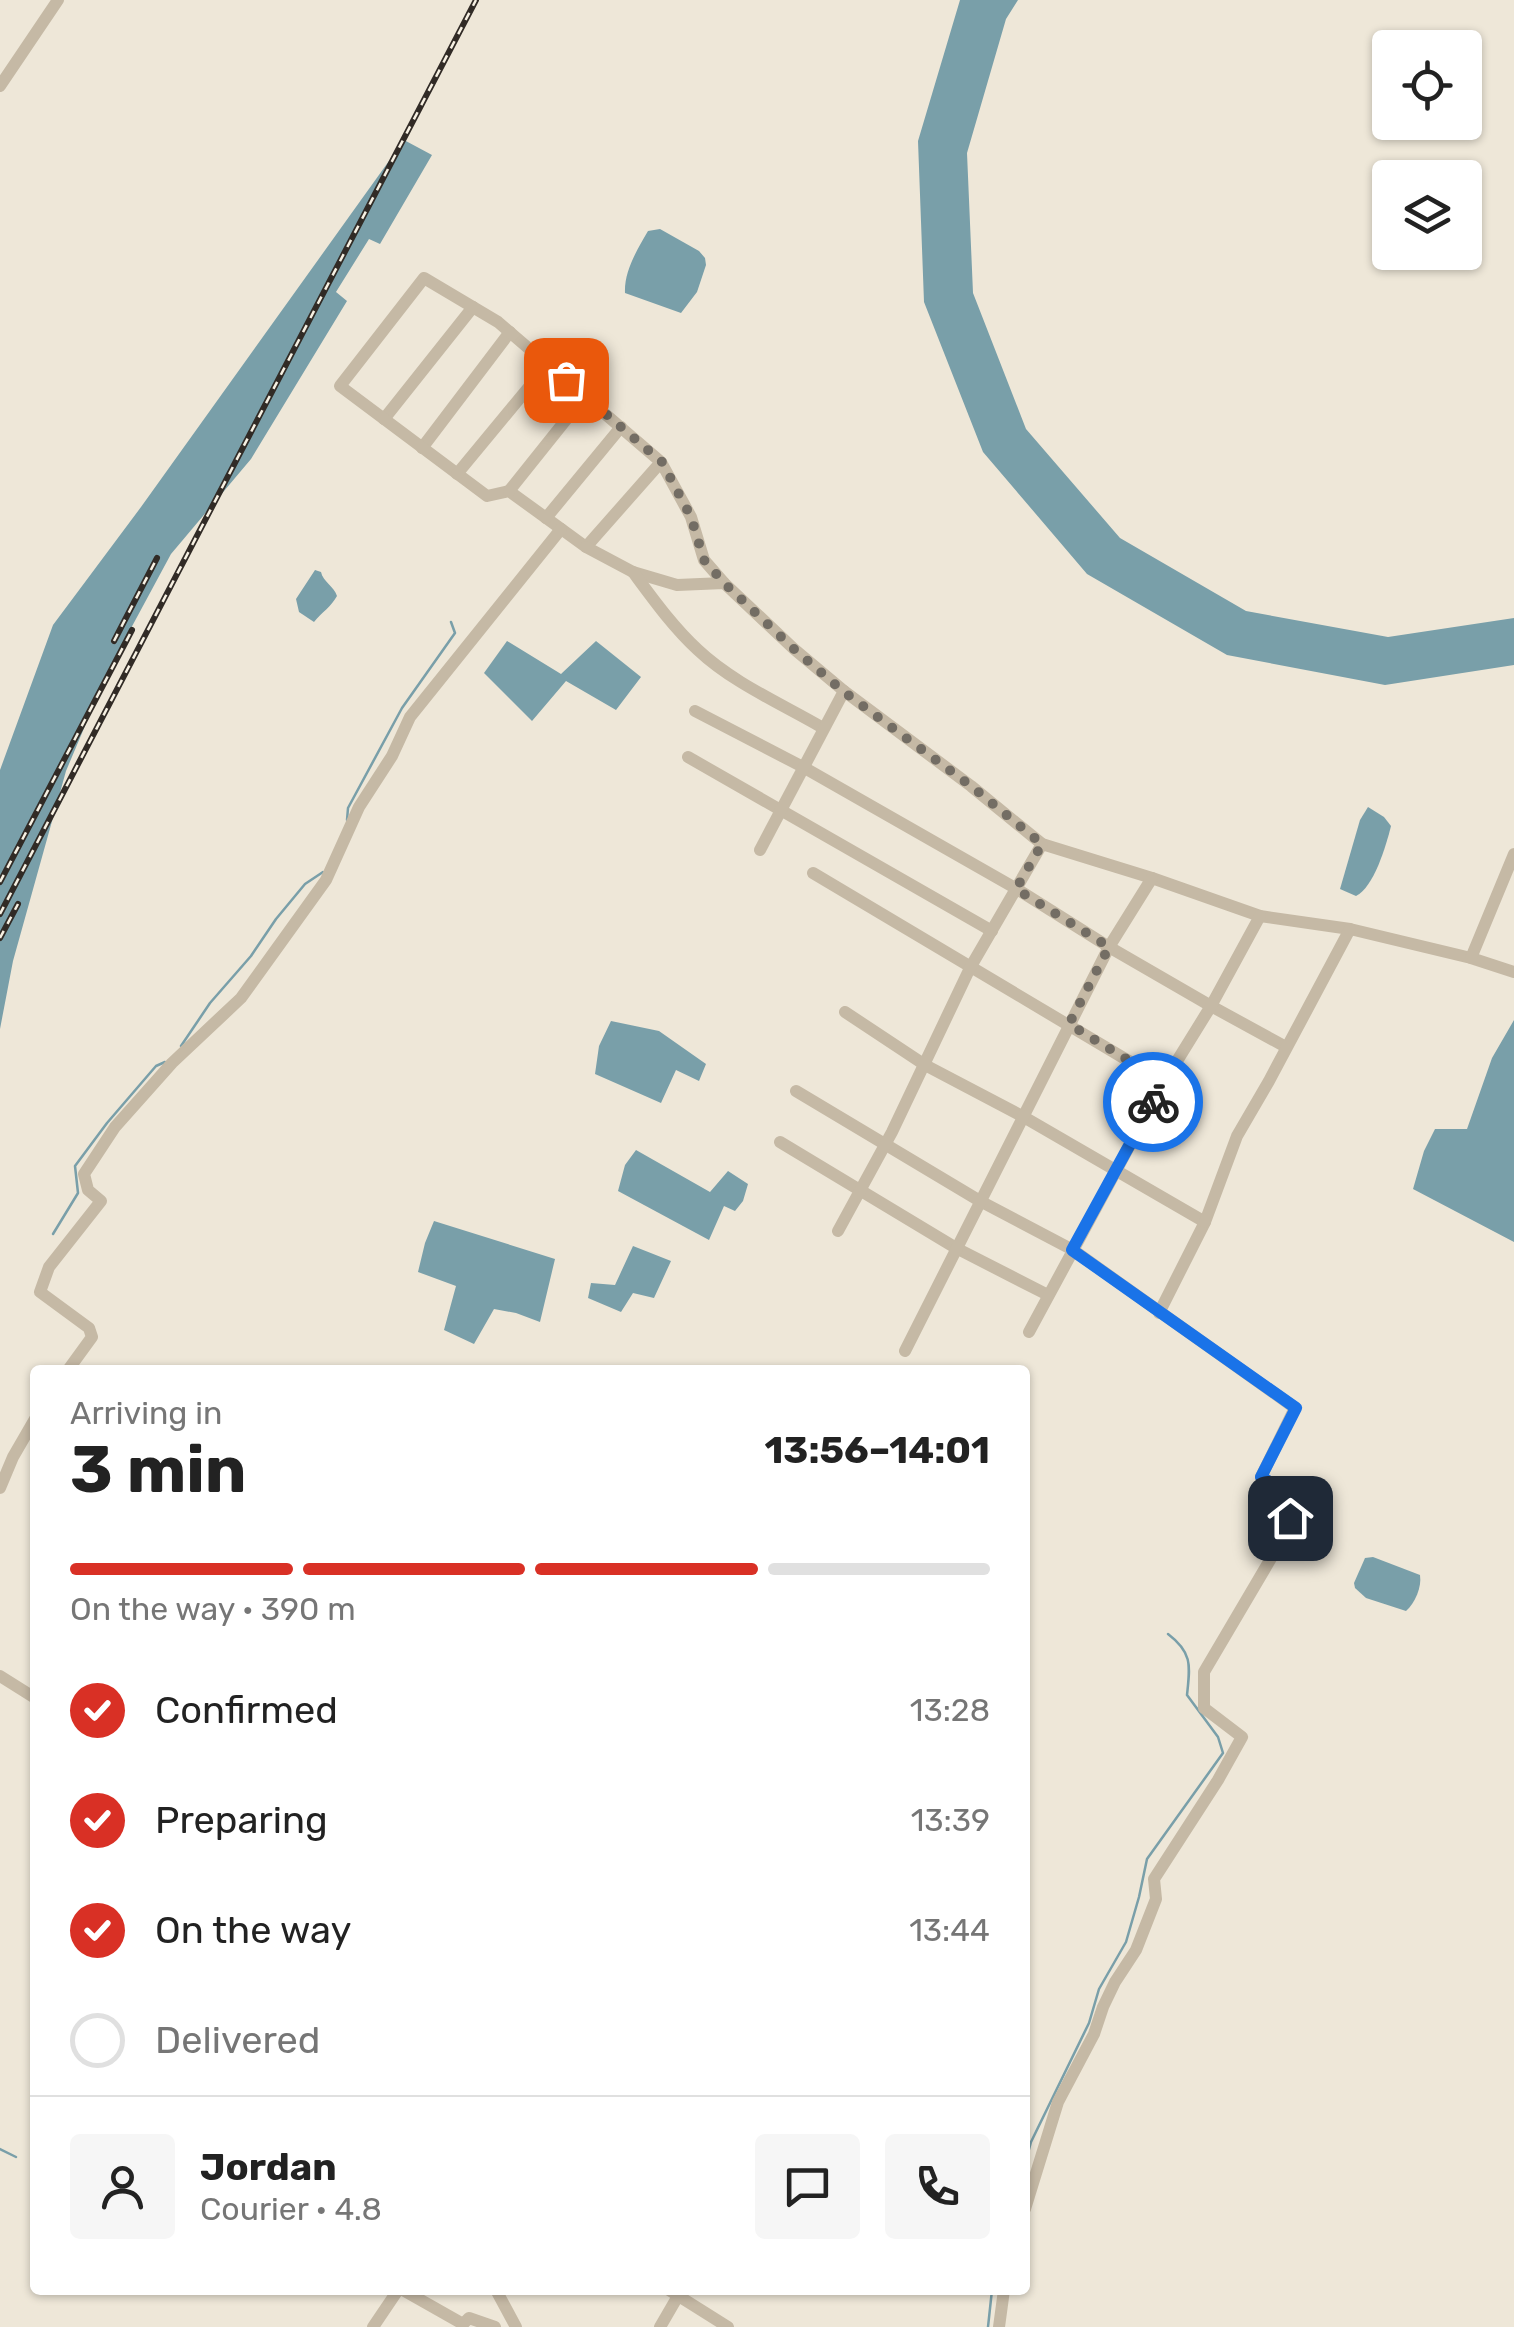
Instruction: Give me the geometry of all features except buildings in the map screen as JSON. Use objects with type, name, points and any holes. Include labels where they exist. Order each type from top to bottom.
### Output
[{"type":"street","points":[[0,86],[58,0]]},
{"type":"street","points":[[585,396],[509,491],[487,496],[340,386],[424,278],[510,332],[548,364],[662,462],[691,517],[704,560],[724,583],[844,692],[1042,844],[1260,916],[1350,928],[1514,972]]},
{"type":"street","points":[[384,419],[474,307]]},
{"type":"street","points":[[422,448],[510,332]]},
{"type":"street","points":[[457,474],[548,364]]},
{"type":"street","points":[[546,518],[621,427]]},
{"type":"street","points":[[586,547],[662,462]]},
{"type":"street","points":[[509,491],[586,547],[632,572],[676,585],[724,583]]},
{"type":"street","points":[[72,1365],[92,1337],[89,1328],[40,1292],[49,1267],[101,1201],[88,1190],[84,1174],[116,1127],[172,1063],[241,998],[326,880],[410,717],[561,529]]},
{"type":"street","points":[[632,572],[698,651],[725,672],[823,728]]},
{"type":"street","points":[[760,850],[844,692]]},
{"type":"street","points":[[696,711],[803,767],[1286,1047]]},
{"type":"street","points":[[688,757],[992,931]]},
{"type":"street","points":[[838,1231],[926,1065],[970,968],[1042,844]]},
{"type":"street","points":[[1472,958],[1514,854]]},
{"type":"street","points":[[813,873],[1164,1082]]},
{"type":"street","points":[[905,1351],[1109,947],[1152,878]]},
{"type":"street","points":[[1029,1332],[1164,1082],[1260,916]]},
{"type":"street","points":[[1158,1313],[1205,1222],[1237,1136],[1350,928]]},
{"type":"street","points":[[845,1012],[926,1065],[1205,1222]]},
{"type":"street","points":[[796,1091],[980,1201],[1072,1250],[1296,1408],[1261,1477],[1296,1497],[1283,1538],[1204,1672],[1204,1708],[1242,1737],[1154,1879],[1156,1899],[1150,1916],[1058,2102],[1030,2193]]},
{"type":"street","points":[[780,1142],[956,1248],[1048,1295]]},
{"type":"street","points":[[0,1488],[30,1428]]},
{"type":"street","points":[[0,1676],[30,1695]]},
{"type":"street","points":[[373,2327],[397,2295]]},
{"type":"street","points":[[410,2295],[463,2324],[470,2318],[495,2327]]},
{"type":"street","points":[[499,2295],[516,2327]]},
{"type":"street","points":[[660,2327],[672,2295]]},
{"type":"street","points":[[676,2295],[728,2327]]},
{"type":"street","points":[[1000,2327],[1003,2295]]},
{"type":"water","points":[[960,0],[1018,0],[1006,19],[967,153],[973,293],[1026,429],[1120,538],[1246,611],[1388,637],[1514,618],[1514,665],[1385,685],[1227,655],[1087,574],[983,452],[924,302],[918,141]]},
{"type":"water","points":[[404,140],[432,155],[380,244],[369,239],[336,292],[347,301],[251,459],[171,554],[109,669],[66,771],[13,961],[0,1029],[0,770],[53,625]]},
{"type":"water","points":[[660,229],[705,258],[697,292],[681,313],[625,293],[629,269],[648,231]]},
{"type":"water","points":[[315,570],[321,572],[337,596],[314,622],[299,612],[296,599]]},
{"type":"water","points":[[507,641],[561,674],[596,641],[641,677],[616,710],[566,681],[532,721],[484,673]]},
{"type":"water","points":[[1368,807],[1391,826],[1374,875],[1356,896],[1340,889],[1360,820]]},
{"type":"water","points":[[1514,1020],[1514,1242],[1413,1189],[1435,1129],[1467,1129],[1492,1058]]},
{"type":"water","points":[[611,1021],[659,1031],[706,1064],[699,1081],[676,1070],[661,1103],[595,1074],[599,1046]]},
{"type":"water","points":[[636,1150],[710,1192],[728,1171],[748,1184],[743,1201],[735,1211],[724,1206],[709,1240],[618,1191],[625,1165]]},
{"type":"water","points":[[434,1221],[555,1259],[540,1322],[494,1309],[474,1344],[444,1330],[456,1286],[418,1272]]},
{"type":"water","points":[[633,1246],[671,1261],[654,1298],[633,1293],[621,1312],[588,1298],[591,1283],[615,1285]]},
{"type":"water","points":[[1373,1557],[1420,1575],[1417,1594],[1406,1611],[1366,1598],[1355,1588],[1365,1558]]},
{"type":"waterway","points":[[347,820],[348,808],[402,708],[455,633],[451,622]]},
{"type":"waterway","points":[[181,1046],[276,919],[305,884],[323,872]]},
{"type":"waterway","points":[[53,1234],[78,1193],[75,1166],[156,1066],[165,1062]]},
{"type":"waterway","points":[[1030,2146],[1089,2023],[1099,1989],[1126,1942],[1147,1859],[1223,1753],[1218,1737],[1187,1695],[1186,1654],[1168,1634]]},
{"type":"waterway","points":[[0,2149],[16,2157]]},
{"type":"waterway","points":[[988,2327],[991,2295]]},
{"type":"railway","points":[[0,914],[476,0]]},
{"type":"railway","points":[[114,641],[157,558]]},
{"type":"railway","points":[[0,882],[132,630]]},
{"type":"railway","points":[[0,938],[18,904]]},
{"type":"way so far","points":[[566,380],[662,462],[691,517],[704,560],[724,583],[844,692],[1042,844],[1016,889],[1109,947],[1069,1024],[1164,1082],[1153,1102]]},
{"type":"route","points":[[1153,1102],[1072,1250],[1296,1408],[1261,1477],[1296,1497],[1290,1518]]}]
